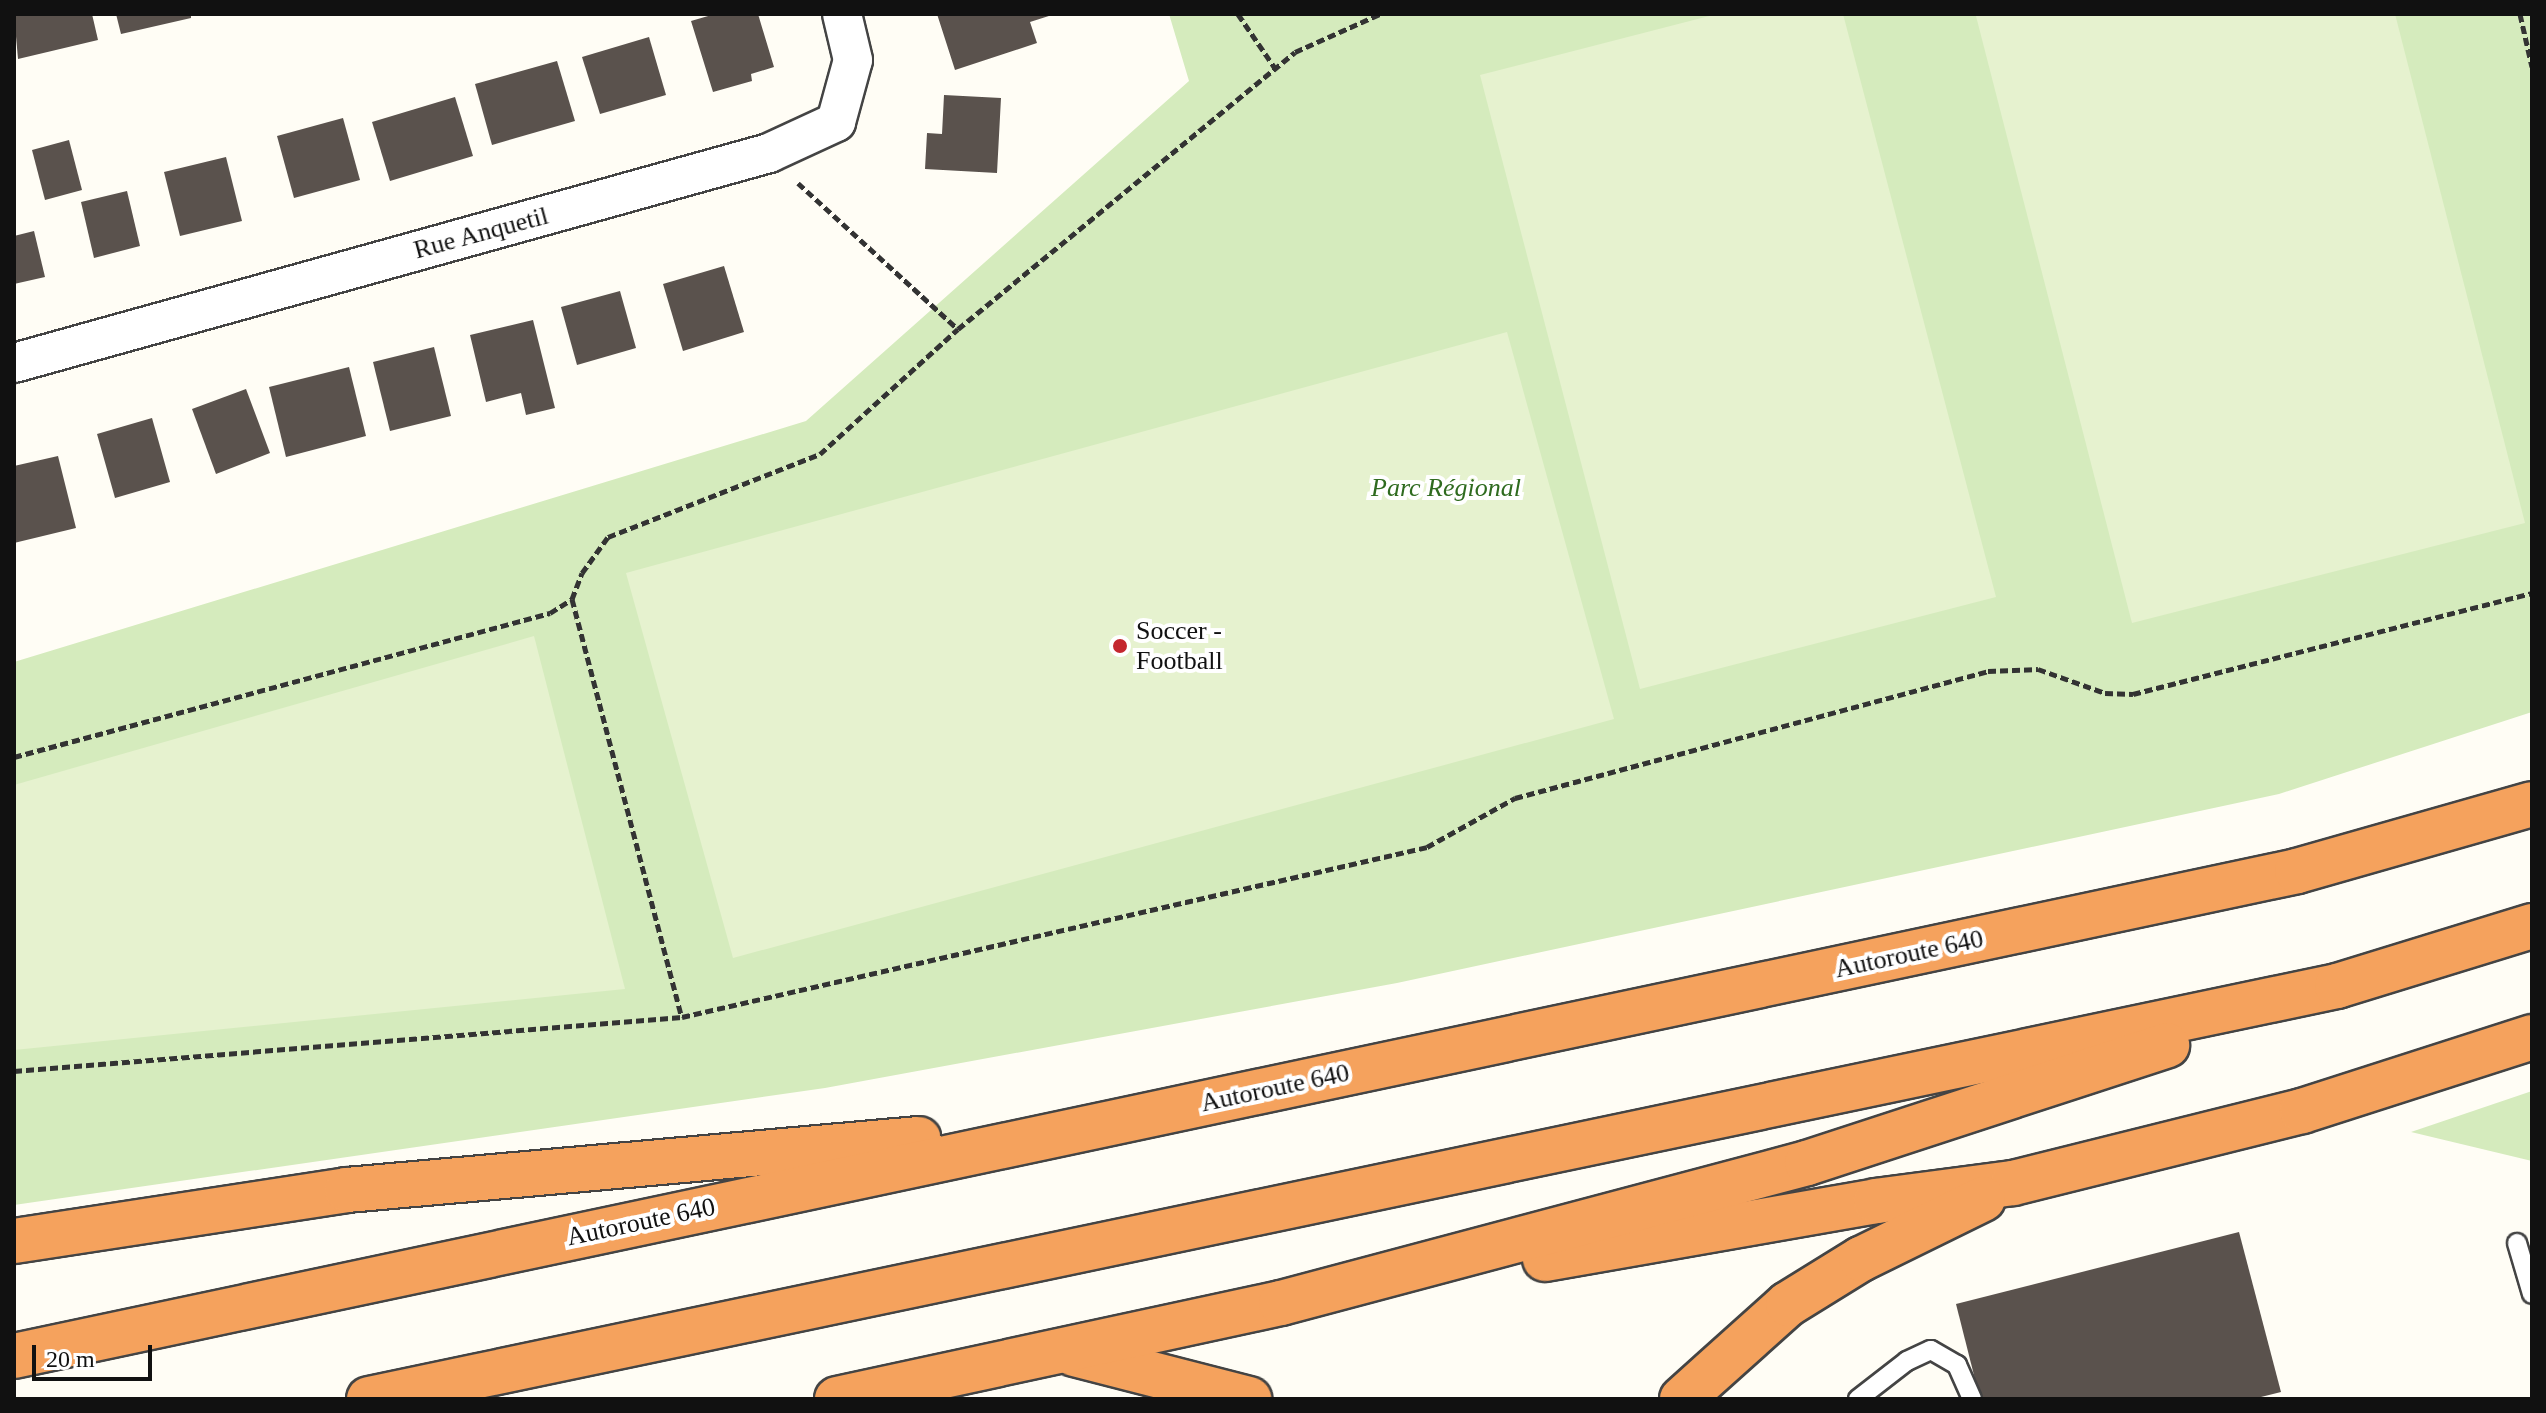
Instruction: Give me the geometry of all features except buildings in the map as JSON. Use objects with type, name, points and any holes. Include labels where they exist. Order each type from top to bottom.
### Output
[{"type":"highway","name":"Autoroute 640","points":[[14,1356],[2297,871],[2532,804]]},
{"type":"highway","points":[[837,1399],[1281,1303],[1881,1143],[2337,986],[2532,926]]},
{"type":"highway","points":[[369,1399],[2337,986]]},
{"type":"highway","points":[[1281,1303],[1876,1201],[2013,1183],[2302,1111],[2532,1037]]},
{"type":"highway","points":[[14,1241],[347,1190],[1113,1122]]},
{"type":"highway","points":[[1682,1399],[1788,1304],[1861,1259],[2013,1183]]},
{"type":"highway","points":[[1064,1351],[1249,1399]]},
{"type":"street","name":"Rue Anquetil","points":[[14,363],[769,153],[836,122],[853,60],[842,14]]},
{"type":"lane","points":[[2517,1243],[2532,1294]]},
{"type":"lane","points":[[1858,1399],[1907,1361],[1931,1350],[1957,1365],[1972,1399]]},
{"type":"path","points":[[1238,14],[1275,68]]},
{"type":"path","points":[[682,1017],[572,599],[582,573],[608,537],[820,454],[958,329],[1295,52],[1380,14]]},
{"type":"path","points":[[2520,14],[2532,67]]},
{"type":"path","points":[[769,153],[958,329]]},
{"type":"path","points":[[14,1071],[682,1017],[1427,847],[1515,798],[1988,671],[2038,669],[2105,693],[2133,694],[2532,593]]},
{"type":"path","points":[[14,757],[550,613],[572,599]]},
{"type":"green space","name":"Parc Régional","points":[[1169,14],[2532,14],[2532,712],[2279,794],[1397,983],[825,1088],[14,1205],[14,662],[806,421],[1189,81]]},
{"type":"green space","points":[[1717,14],[1843,14],[1996,597],[1640,689],[1480,75]]},
{"type":"green space","points":[[2395,14],[2525,523],[2132,623],[1976,16]]},
{"type":"green space","name":"Soccer - Football","points":[[1507,332],[1614,719],[733,958],[626,573]]},
{"type":"green space","points":[[534,636],[625,989],[14,1050],[14,785]]},
{"type":"green space","points":[[2532,1091],[2532,1161],[2411,1132]]},
{"type":"place","name":"Soccer - Football","points":[[1120,646]]}]
